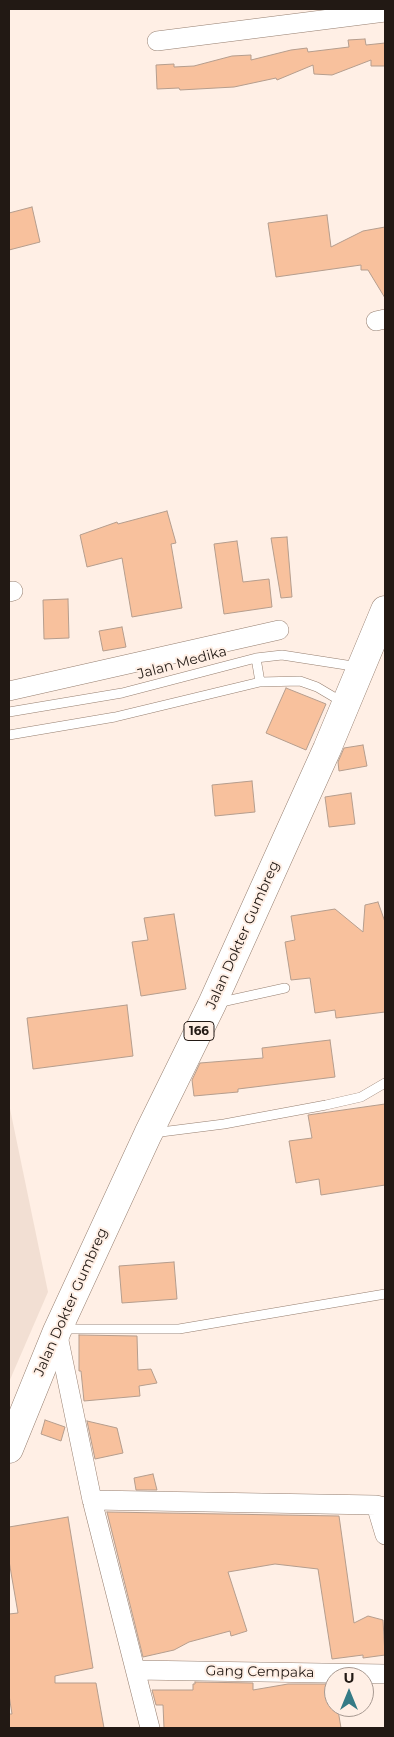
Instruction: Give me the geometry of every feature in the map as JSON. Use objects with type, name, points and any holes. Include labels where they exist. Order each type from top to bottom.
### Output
[{"type":"main road","name":"Jalan Dokter Gumbreg","points":[[9,1449],[57,1330],[148,1134],[212,1004],[346,705],[385,610]]},
{"type":"street","points":[[157,41],[385,12]]},
{"type":"street","points":[[9,691],[278,630]]},
{"type":"street","points":[[57,1330],[92,1500],[150,1728]]},
{"type":"street","points":[[92,1500],[381,1506],[385,1535]]},
{"type":"street","name":"Gang Cempaka","points":[[136,1670],[385,1674]]},
{"type":"lane","name":"Jalan Medika","points":[[9,712],[122,693],[256,658],[282,655],[362,668]]},
{"type":"lane","points":[[256,658],[260,682]]},
{"type":"lane","points":[[9,735],[123,715],[260,682],[300,681],[317,687],[346,705]]},
{"type":"lane","points":[[212,1004],[285,988]]},
{"type":"lane","points":[[148,1134],[224,1124],[326,1105],[362,1097],[385,1083]]},
{"type":"lane","points":[[57,1330],[179,1329],[385,1294]]},
{"type":"shaded area","points":[[9,1104],[48,1292],[9,1382]]},
{"type":"building","points":[[365,39],[366,45],[385,43],[385,66],[371,66],[371,60],[332,75],[314,74],[313,65],[277,80],[276,78],[234,87],[180,90],[179,88],[157,89],[156,65],[174,64],[174,67],[194,66],[232,56],[251,55],[251,60],[291,50],[307,48],[308,52],[349,47],[348,40]]},
{"type":"building","points":[[32,207],[40,242],[9,250],[9,213]]},
{"type":"building","points":[[327,215],[331,247],[363,231],[385,227],[385,298],[368,270],[361,270],[361,265],[276,277],[268,223]]},
{"type":"building","points":[[167,511],[176,543],[171,544],[182,608],[132,617],[122,558],[87,567],[80,535],[117,522],[118,524]]},
{"type":"building","points":[[287,537],[292,597],[281,598],[271,538]]},
{"type":"building","points":[[237,541],[243,582],[269,579],[272,607],[224,614],[214,544]]},
{"type":"building","points":[[68,599],[69,638],[44,639],[43,600]]},
{"type":"building","points":[[122,627],[126,647],[103,651],[99,631]]},
{"type":"building","points":[[286,688],[326,704],[306,750],[266,733]]},
{"type":"building","points":[[363,745],[367,766],[339,771],[338,762],[344,748]]},
{"type":"building","points":[[252,781],[255,812],[215,816],[212,785]]},
{"type":"building","points":[[351,793],[355,824],[329,827],[325,797]]},
{"type":"building","points":[[378,902],[385,922],[385,1012],[336,1018],[335,1010],[315,1013],[310,978],[291,980],[285,942],[295,940],[291,916],[335,909],[363,932],[365,905]]},
{"type":"building","points":[[174,914],[186,989],[141,996],[132,942],[148,940],[144,918]]},
{"type":"building","points":[[127,1005],[133,1056],[33,1069],[27,1018]]},
{"type":"building","points":[[330,1040],[335,1077],[238,1089],[238,1092],[194,1096],[192,1080],[200,1063],[263,1058],[262,1048]]},
{"type":"building","points":[[385,1104],[385,1185],[321,1195],[319,1179],[296,1183],[289,1141],[312,1138],[308,1115]]},
{"type":"building","points":[[174,1262],[177,1299],[122,1303],[119,1266]]},
{"type":"building","points":[[79,1335],[137,1336],[138,1370],[151,1369],[157,1383],[139,1386],[140,1396],[84,1401],[81,1371],[79,1371]]},
{"type":"building","points":[[45,1420],[65,1427],[61,1441],[41,1434]]},
{"type":"building","points":[[87,1421],[117,1428],[123,1453],[95,1459]]},
{"type":"building","points":[[153,1474],[157,1490],[136,1490],[134,1478]]},
{"type":"building","points":[[107,1512],[339,1516],[354,1623],[368,1616],[383,1620],[385,1655],[363,1658],[363,1655],[332,1659],[318,1569],[275,1564],[228,1572],[247,1631],[231,1636],[230,1631],[189,1642],[174,1650],[143,1657]]},
{"type":"building","points":[[68,1517],[93,1668],[55,1676],[55,1683],[96,1683],[104,1728],[9,1728],[9,1714],[12,1714],[9,1695],[9,1614],[18,1613],[9,1561],[9,1527]]},
{"type":"building","points":[[195,1682],[253,1683],[253,1690],[288,1684],[324,1684],[324,1717],[339,1717],[341,1728],[164,1728],[163,1705],[156,1705],[152,1690],[193,1690],[193,1684]]}]
